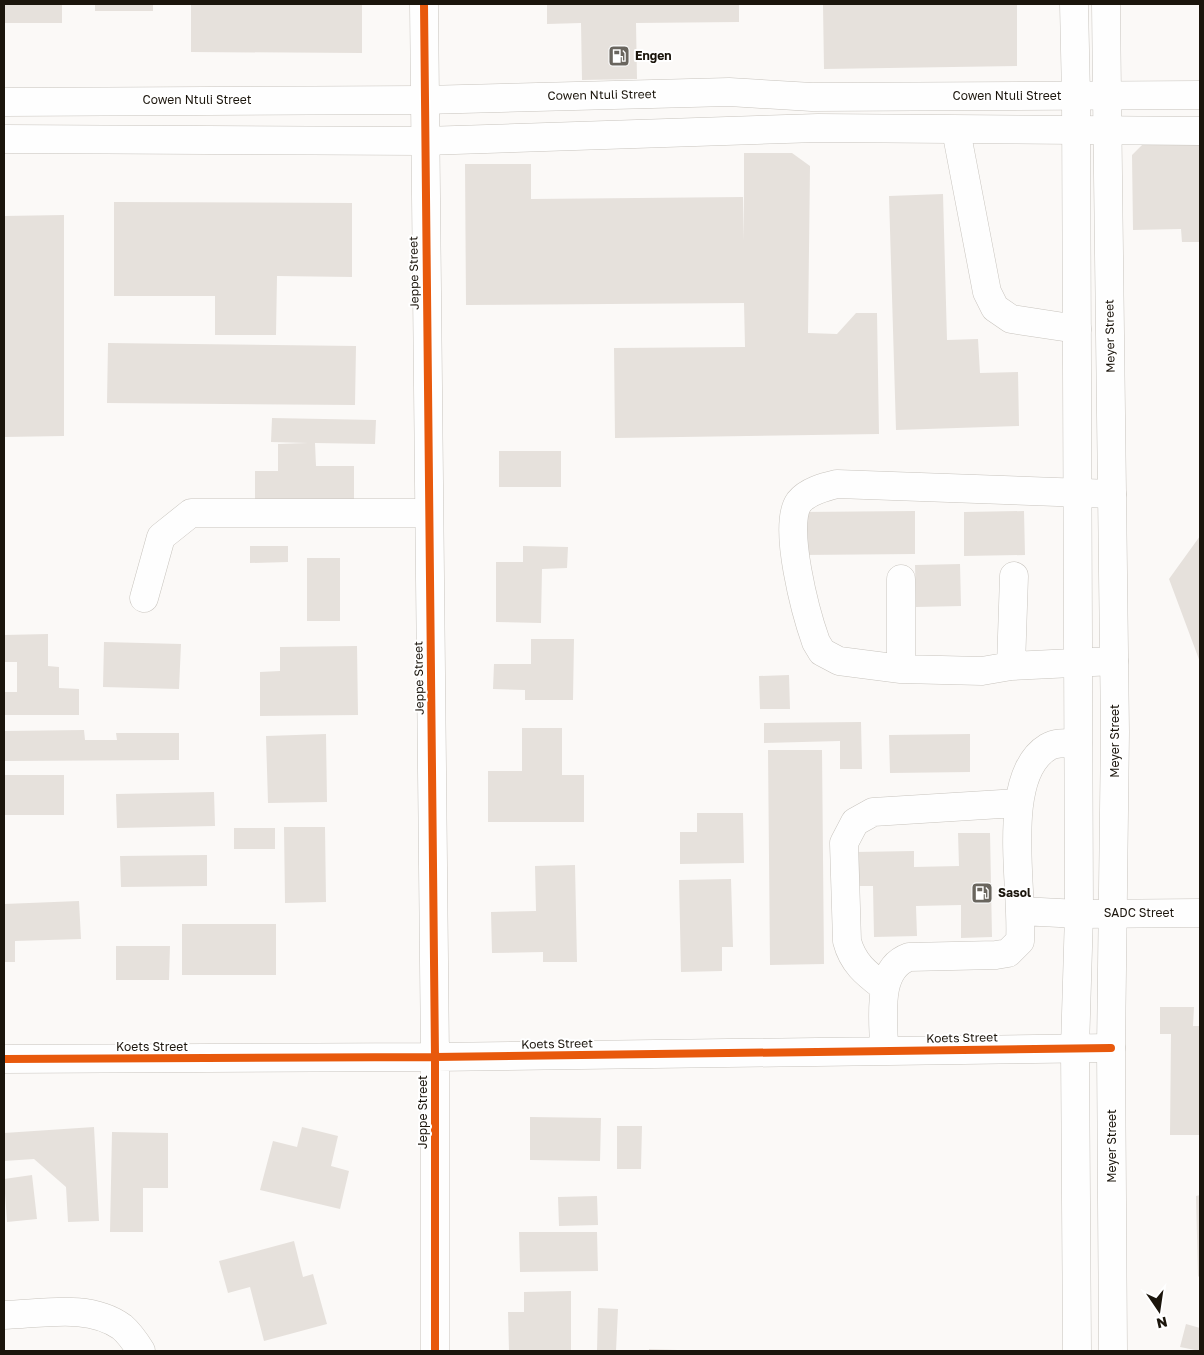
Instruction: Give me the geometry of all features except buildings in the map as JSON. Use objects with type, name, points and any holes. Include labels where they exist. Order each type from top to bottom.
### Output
[{"type":"main road","name":"Jeppe Street","points":[[424,4],[435,1057],[435,1351]]},
{"type":"main road","points":[[1074,4],[1079,914],[1075,1048],[1077,1351]]},
{"type":"main road","points":[[1106,4],[1107,95]]},
{"type":"main road","name":"Cowen Ntuli Street","points":[[4,102],[424,100],[729,92],[812,97],[1200,95]]},
{"type":"main road","name":"Meyer Street","points":[[1107,95],[1114,661],[1111,1048],[1112,1351]]},
{"type":"main road","points":[[4,139],[424,141],[818,128],[1200,131]]},
{"type":"main road","points":[[956,130],[987,292],[995,308],[1011,319],[1076,328]]},
{"type":"main road","points":[[1112,494],[837,484],[811,492],[800,501],[793,514],[794,544],[816,642],[822,652],[839,661],[901,669],[963,671],[1011,666],[1114,661]]},
{"type":"main road","points":[[144,598],[161,536],[191,513],[428,513]]},
{"type":"main road","points":[[1011,666],[1014,576]]},
{"type":"main road","points":[[901,579],[901,669]]},
{"type":"main road","points":[[884,1050],[886,979],[894,965],[900,960],[909,957],[996,955],[1008,952],[1020,941],[1018,803],[1023,779],[1042,752],[1050,746],[1078,743]]},
{"type":"main road","points":[[885,988],[859,968],[850,954],[847,942],[844,843],[855,822],[873,812],[1018,803]]},
{"type":"main road","name":"SADC Street","points":[[1020,911],[1079,914],[1200,913]]},
{"type":"main road","name":"Koets Street","points":[[4,1059],[435,1057],[1111,1048]]},
{"type":"main road","points":[[4,1315],[91,1312],[124,1328],[141,1351]]},
{"type":"cycle path","points":[[424,4],[435,1057],[435,1351]]},
{"type":"cycle path","points":[[4,1059],[435,1057],[1111,1048]]},
{"type":"place","name":"Engen","points":[[619,56]]},
{"type":"place","name":"Sasol","points":[[982,893]]}]
